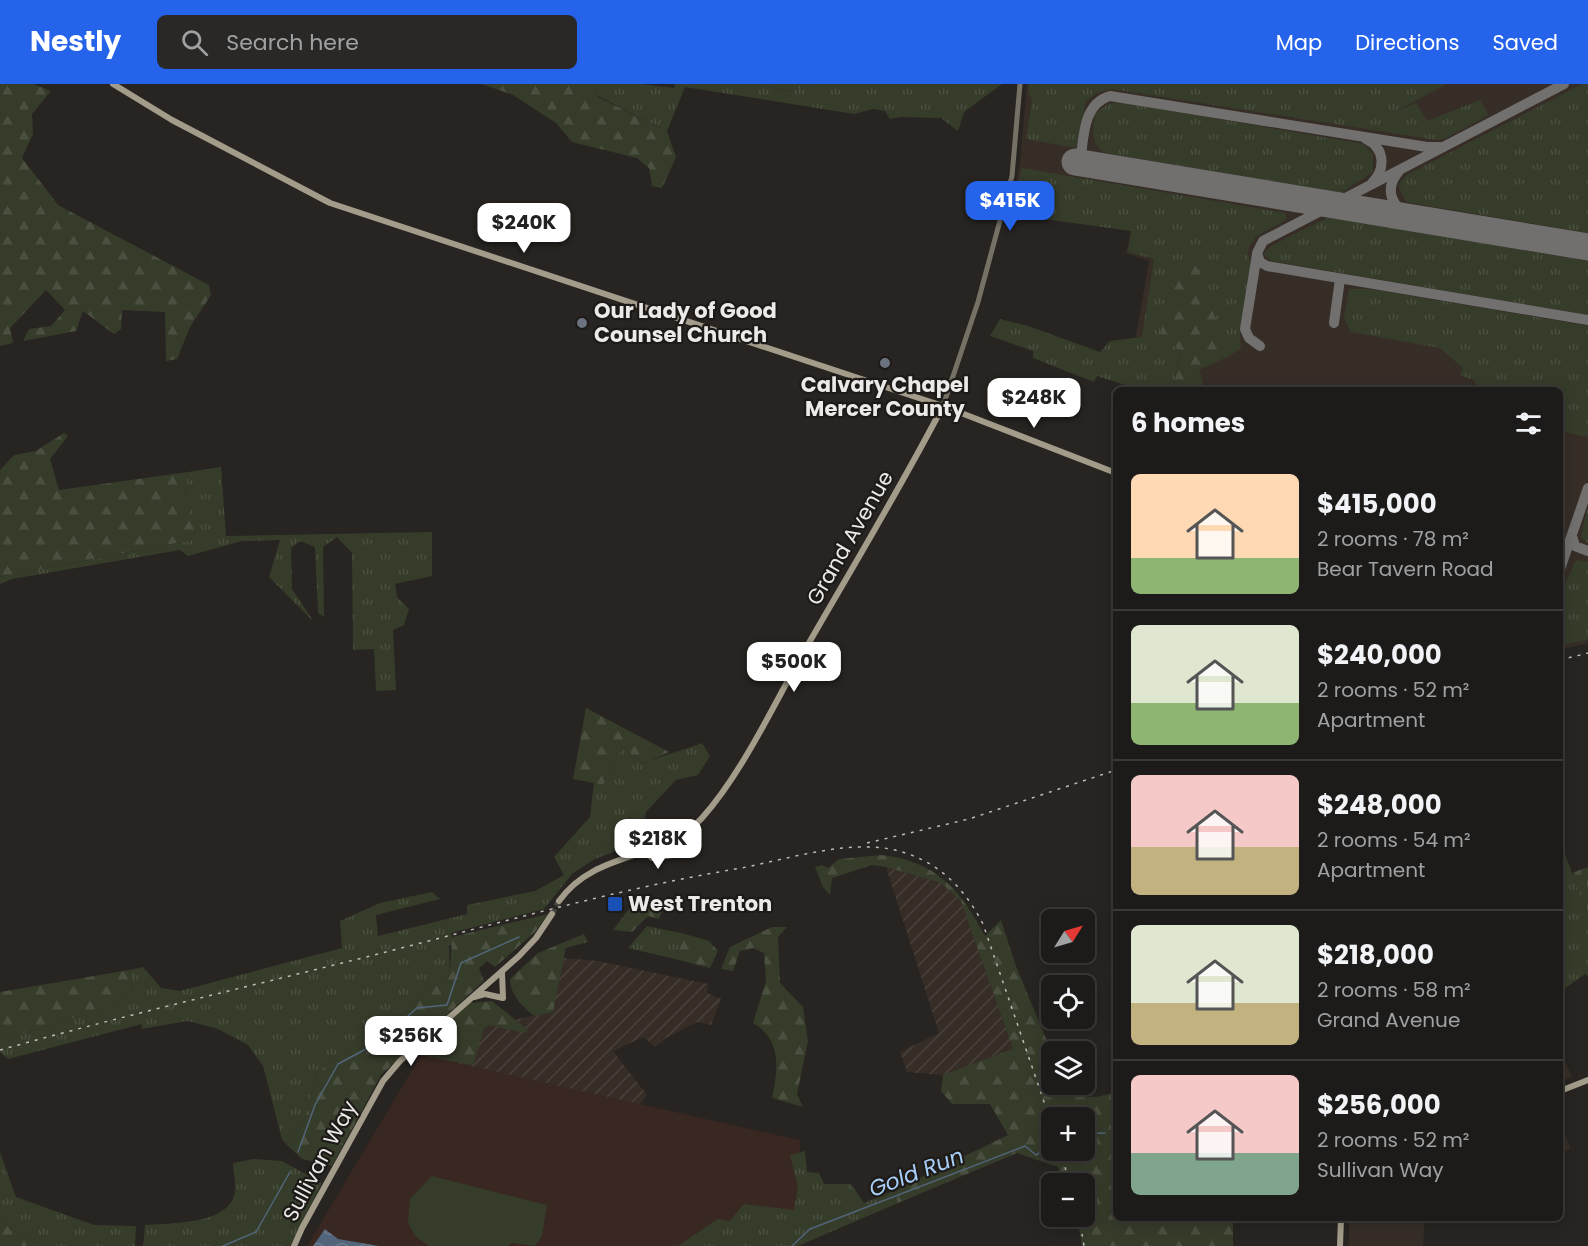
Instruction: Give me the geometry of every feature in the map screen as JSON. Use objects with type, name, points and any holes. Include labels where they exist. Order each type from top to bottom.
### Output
[{"type":"main road","points":[[113,84],[172,120],[330,203],[943,406],[1113,472]]},
{"type":"main road","name":"Grand Avenue","points":[[559,901],[575,882],[590,871],[672,841],[701,819],[723,789],[943,406]]},
{"type":"main road","points":[[644,851],[652,858],[686,853]]},
{"type":"main road","name":"Sullivan Way","points":[[294,1246],[383,1081],[400,1061],[529,946],[552,914]]},
{"type":"main road","points":[[473,997],[487,994],[502,998],[502,971]]},
{"type":"main road","points":[[1563,1090],[1588,1080]]},
{"type":"main road","points":[[1340,1246],[1341,1221]]},
{"type":"street","points":[[943,406],[978,302],[1012,176],[1020,84]]},
{"type":"shaded area","points":[[1027,84],[1588,84],[1588,643],[1563,649],[1563,387],[1127,387],[1149,261],[1126,253],[1131,231],[1009,214],[1020,163]]},
{"type":"shaded area","points":[[886,867],[941,883],[962,901],[1013,1049],[943,1075],[907,1072],[900,1052],[939,1033]]},
{"type":"shaded area","points":[[564,958],[598,961],[708,984],[707,993],[721,999],[711,1025],[697,1022],[666,1038],[655,1047],[643,1037],[613,1051],[647,1095],[639,1105],[421,1055],[482,1033],[488,1025],[552,1012]]},
{"type":"shaded area","points":[[421,1055],[800,1140],[799,1246],[307,1246]]},
{"type":"shaded area","points":[[1563,1055],[1572,1077],[1563,1081]]},
{"type":"shaded area","points":[[1563,1129],[1571,1149],[1563,1153]]},
{"type":"shaded area","points":[[1349,1221],[1425,1221],[1423,1246],[1349,1246]]},
{"type":"green space","points":[[0,84],[33,84],[51,91],[32,114],[33,134],[22,158],[58,205],[209,285],[211,295],[190,327],[177,359],[166,361],[165,312],[122,310],[121,329],[114,334],[83,311],[76,331],[23,341],[29,329],[51,326],[65,310],[46,290],[10,328],[13,343],[0,346]]},
{"type":"green space","points":[[482,84],[593,84],[598,97],[667,131],[676,157],[662,188],[652,186],[649,168],[637,158],[572,142],[556,123],[513,95]]},
{"type":"green space","points":[[593,84],[641,84],[674,88],[675,84],[755,84],[789,91],[815,84],[1002,84],[964,112],[958,131],[941,118],[900,117],[890,119],[885,111],[873,109],[854,114],[685,87],[667,131],[598,96]]},
{"type":"green space","points":[[755,84],[815,84],[789,91]]},
{"type":"green space","points":[[1029,84],[1447,84],[1394,112],[1416,103],[1427,121],[1480,100],[1489,115],[1444,139],[1436,140],[1112,89],[1097,93],[1086,101],[1076,148],[1026,139],[1032,101],[1028,91]]},
{"type":"green space","points":[[1582,84],[1588,84],[1588,233],[1406,202],[1398,185],[1407,175]]},
{"type":"green space","points":[[1118,102],[1364,144],[1373,155],[1373,172],[1341,193],[1106,153],[1097,146],[1093,136],[1095,114],[1108,104]]},
{"type":"green space","points":[[1022,168],[1285,213],[1287,218],[1259,235],[1249,246],[1248,254],[1252,273],[1240,328],[1241,348],[1229,356],[1196,263],[1174,387],[1131,387],[1097,376],[1094,382],[1033,358],[1033,351],[990,336],[1000,319],[1028,326],[1100,352],[1110,341],[1142,337],[1154,259],[1128,252],[1131,231],[1009,214]]},
{"type":"green space","points":[[1329,217],[1588,261],[1588,315],[1272,261],[1264,255],[1266,250],[1273,245]]},
{"type":"green space","points":[[1180,262],[1196,263],[1229,356],[1199,370],[1204,387],[1174,387],[1181,350],[1159,338]]},
{"type":"green space","points":[[1349,289],[1371,289],[1588,326],[1588,437],[1563,432],[1563,387],[1477,387],[1474,380],[1460,375],[1463,368],[1440,348],[1351,332],[1344,318]]},
{"type":"green space","points":[[64,433],[68,436],[50,459],[59,490],[188,472],[184,500],[195,500],[188,518],[196,530],[192,540],[0,577],[0,470],[14,455],[36,451]]},
{"type":"green space","points":[[221,467],[226,536],[432,532],[432,576],[395,584],[397,597],[409,609],[404,625],[393,630],[396,690],[376,691],[374,649],[353,650],[352,553],[337,537],[323,547],[324,617],[318,613],[315,547],[300,541],[291,548],[292,589],[314,622],[269,577],[280,540],[242,541],[188,556],[180,550],[12,579],[0,584],[0,577],[192,540],[196,530],[187,518],[194,500],[184,501],[188,472]]},
{"type":"green space","points":[[1588,506],[1588,543],[1581,537]]},
{"type":"green space","points":[[1576,560],[1588,562],[1588,639],[1563,645],[1563,588]]},
{"type":"green space","points":[[586,708],[669,752],[644,764],[622,747],[603,785],[573,779]]},
{"type":"green space","points":[[702,743],[710,756],[698,775],[676,780],[646,812],[644,825],[655,839],[622,853],[621,849],[595,859],[573,873],[544,909],[451,933],[453,944],[449,946],[450,973],[389,1025],[340,1055],[317,1073],[305,1118],[286,1144],[282,1139],[263,1066],[248,1045],[218,1029],[188,1021],[141,1029],[142,1024],[8,1059],[0,1052],[0,1040],[121,1004],[133,990],[129,970],[143,967],[161,988],[180,991],[342,948],[340,921],[380,903],[432,892],[440,899],[376,915],[378,936],[467,914],[467,905],[535,891],[564,875],[554,857],[590,817],[594,783],[603,785],[622,747],[644,764]]},
{"type":"green space","points":[[1563,849],[1588,915],[1588,976],[1585,974],[1563,990]]},
{"type":"green space","points":[[882,855],[918,864],[945,880],[966,904],[985,936],[1001,920],[1016,966],[1047,1041],[1041,1041],[1041,1095],[1096,1097],[1113,1093],[1113,1221],[1233,1221],[1233,1246],[1082,1246],[1079,1227],[1095,1227],[1095,1173],[1060,1173],[1058,1167],[1017,1153],[898,1203],[893,1191],[1008,1135],[990,1104],[952,1104],[941,1091],[943,1075],[1013,1049],[961,901],[941,883],[872,865],[832,878],[830,895],[823,887],[815,867],[822,865],[828,868],[839,859]]},
{"type":"green space","points":[[1588,867],[1588,915],[1572,873]]},
{"type":"green space","points":[[658,896],[664,906],[659,919],[648,916],[632,932],[613,930],[632,905]]},
{"type":"green space","points":[[548,914],[535,932],[495,967],[487,961],[479,968],[484,981],[381,1075],[332,1166],[302,1159],[286,1144],[305,1118],[317,1073],[340,1055],[389,1025],[450,973],[452,937]]},
{"type":"green space","points":[[647,926],[685,934],[675,959],[628,948]]},
{"type":"green space","points":[[772,927],[787,927],[778,937],[780,983],[803,1007],[808,1041],[797,1094],[803,1107],[772,1098],[776,1076],[776,1056],[769,1038],[753,1023],[766,981],[764,953],[753,948],[740,951],[733,971],[721,969],[730,947]]},
{"type":"green space","points":[[584,934],[588,942],[566,948],[553,1012],[534,1016],[514,995],[510,979],[538,953]]},
{"type":"green space","points":[[685,934],[709,941],[718,951],[710,968],[675,959]]},
{"type":"green space","points":[[129,970],[133,990],[121,1004],[0,1040],[0,992]]},
{"type":"green space","points":[[492,1001],[528,1030],[526,1033],[489,1025],[484,1029],[473,1065],[420,1055],[415,1051],[470,1003]]},
{"type":"green space","points":[[805,1151],[807,1172],[819,1173],[824,1184],[851,1184],[864,1203],[893,1191],[898,1203],[798,1246],[678,1246],[718,1219],[730,1221],[744,1204],[794,1210],[798,1187],[790,1155]]},
{"type":"green space","points":[[0,1152],[16,1197],[94,1225],[136,1226],[135,1246],[43,1246],[31,1242],[0,1221]]},
{"type":"green space","points":[[253,1159],[282,1161],[322,1183],[290,1246],[143,1246],[145,1225],[198,1220],[223,1210],[231,1202],[235,1191],[233,1163]]},
{"type":"green space","points":[[432,1176],[547,1205],[542,1236],[535,1246],[512,1243],[508,1246],[429,1246],[416,1237],[408,1223],[410,1199]]},
{"type":"green space","points":[[0,1221],[31,1242],[43,1246],[0,1246]]},
{"type":"water","points":[[325,1229],[338,1239],[379,1246],[313,1246]]},
{"type":"waterway","points":[[298,1152],[315,1105],[338,1064],[379,1042],[417,1008],[447,1005],[461,963],[519,937]]},
{"type":"waterway","name":"Gold Run","points":[[1095,1133],[1105,1133]]},
{"type":"waterway","name":"Gold Run","points":[[792,1246],[810,1229],[1025,1146],[1036,1155],[1041,1152]]},
{"type":"waterway","points":[[223,1246],[256,1232],[290,1172]]},
{"type":"taxiway","points":[[1564,84],[1263,241],[1257,253],[1260,262],[1267,266],[1588,320]]},
{"type":"taxiway","points":[[1080,162],[1089,114],[1094,106],[1110,96],[1427,147],[1440,147]]},
{"type":"taxiway","points":[[1366,139],[1377,148],[1381,159],[1380,171],[1372,183]]},
{"type":"taxiway","points":[[1399,171],[1391,185],[1392,198],[1399,209],[1412,218]]},
{"type":"taxiway","points":[[1257,254],[1245,329],[1249,338],[1260,346]]},
{"type":"taxiway","points":[[1334,323],[1340,279]]},
{"type":"taxiway","points":[[1563,560],[1588,488]]},
{"type":"taxiway","points":[[1572,536],[1575,546],[1588,551]]},
{"type":"runway","points":[[1075,162],[1588,247]]},
{"type":"tunnel","points":[[552,914],[559,901]]},
{"type":"railway","points":[[1563,659],[1588,653]]},
{"type":"railway","points":[[867,843],[969,819],[1113,771]]},
{"type":"railway","points":[[0,1050],[644,887],[826,850],[884,848],[916,857],[930,864],[955,884],[975,909],[983,924],[1046,1107]]},
{"type":"railway","points":[[1063,1161],[1067,1173]]},
{"type":"railway","points":[[1081,1227],[1084,1246]]},
{"type":"place","name":"Our Lady of Good Counsel Church","points":[[582,323]]},
{"type":"place","name":"Calvary Chapel Mercer County","points":[[885,363]]},
{"type":"place","name":"West Trenton","points":[[615,904]]}]
